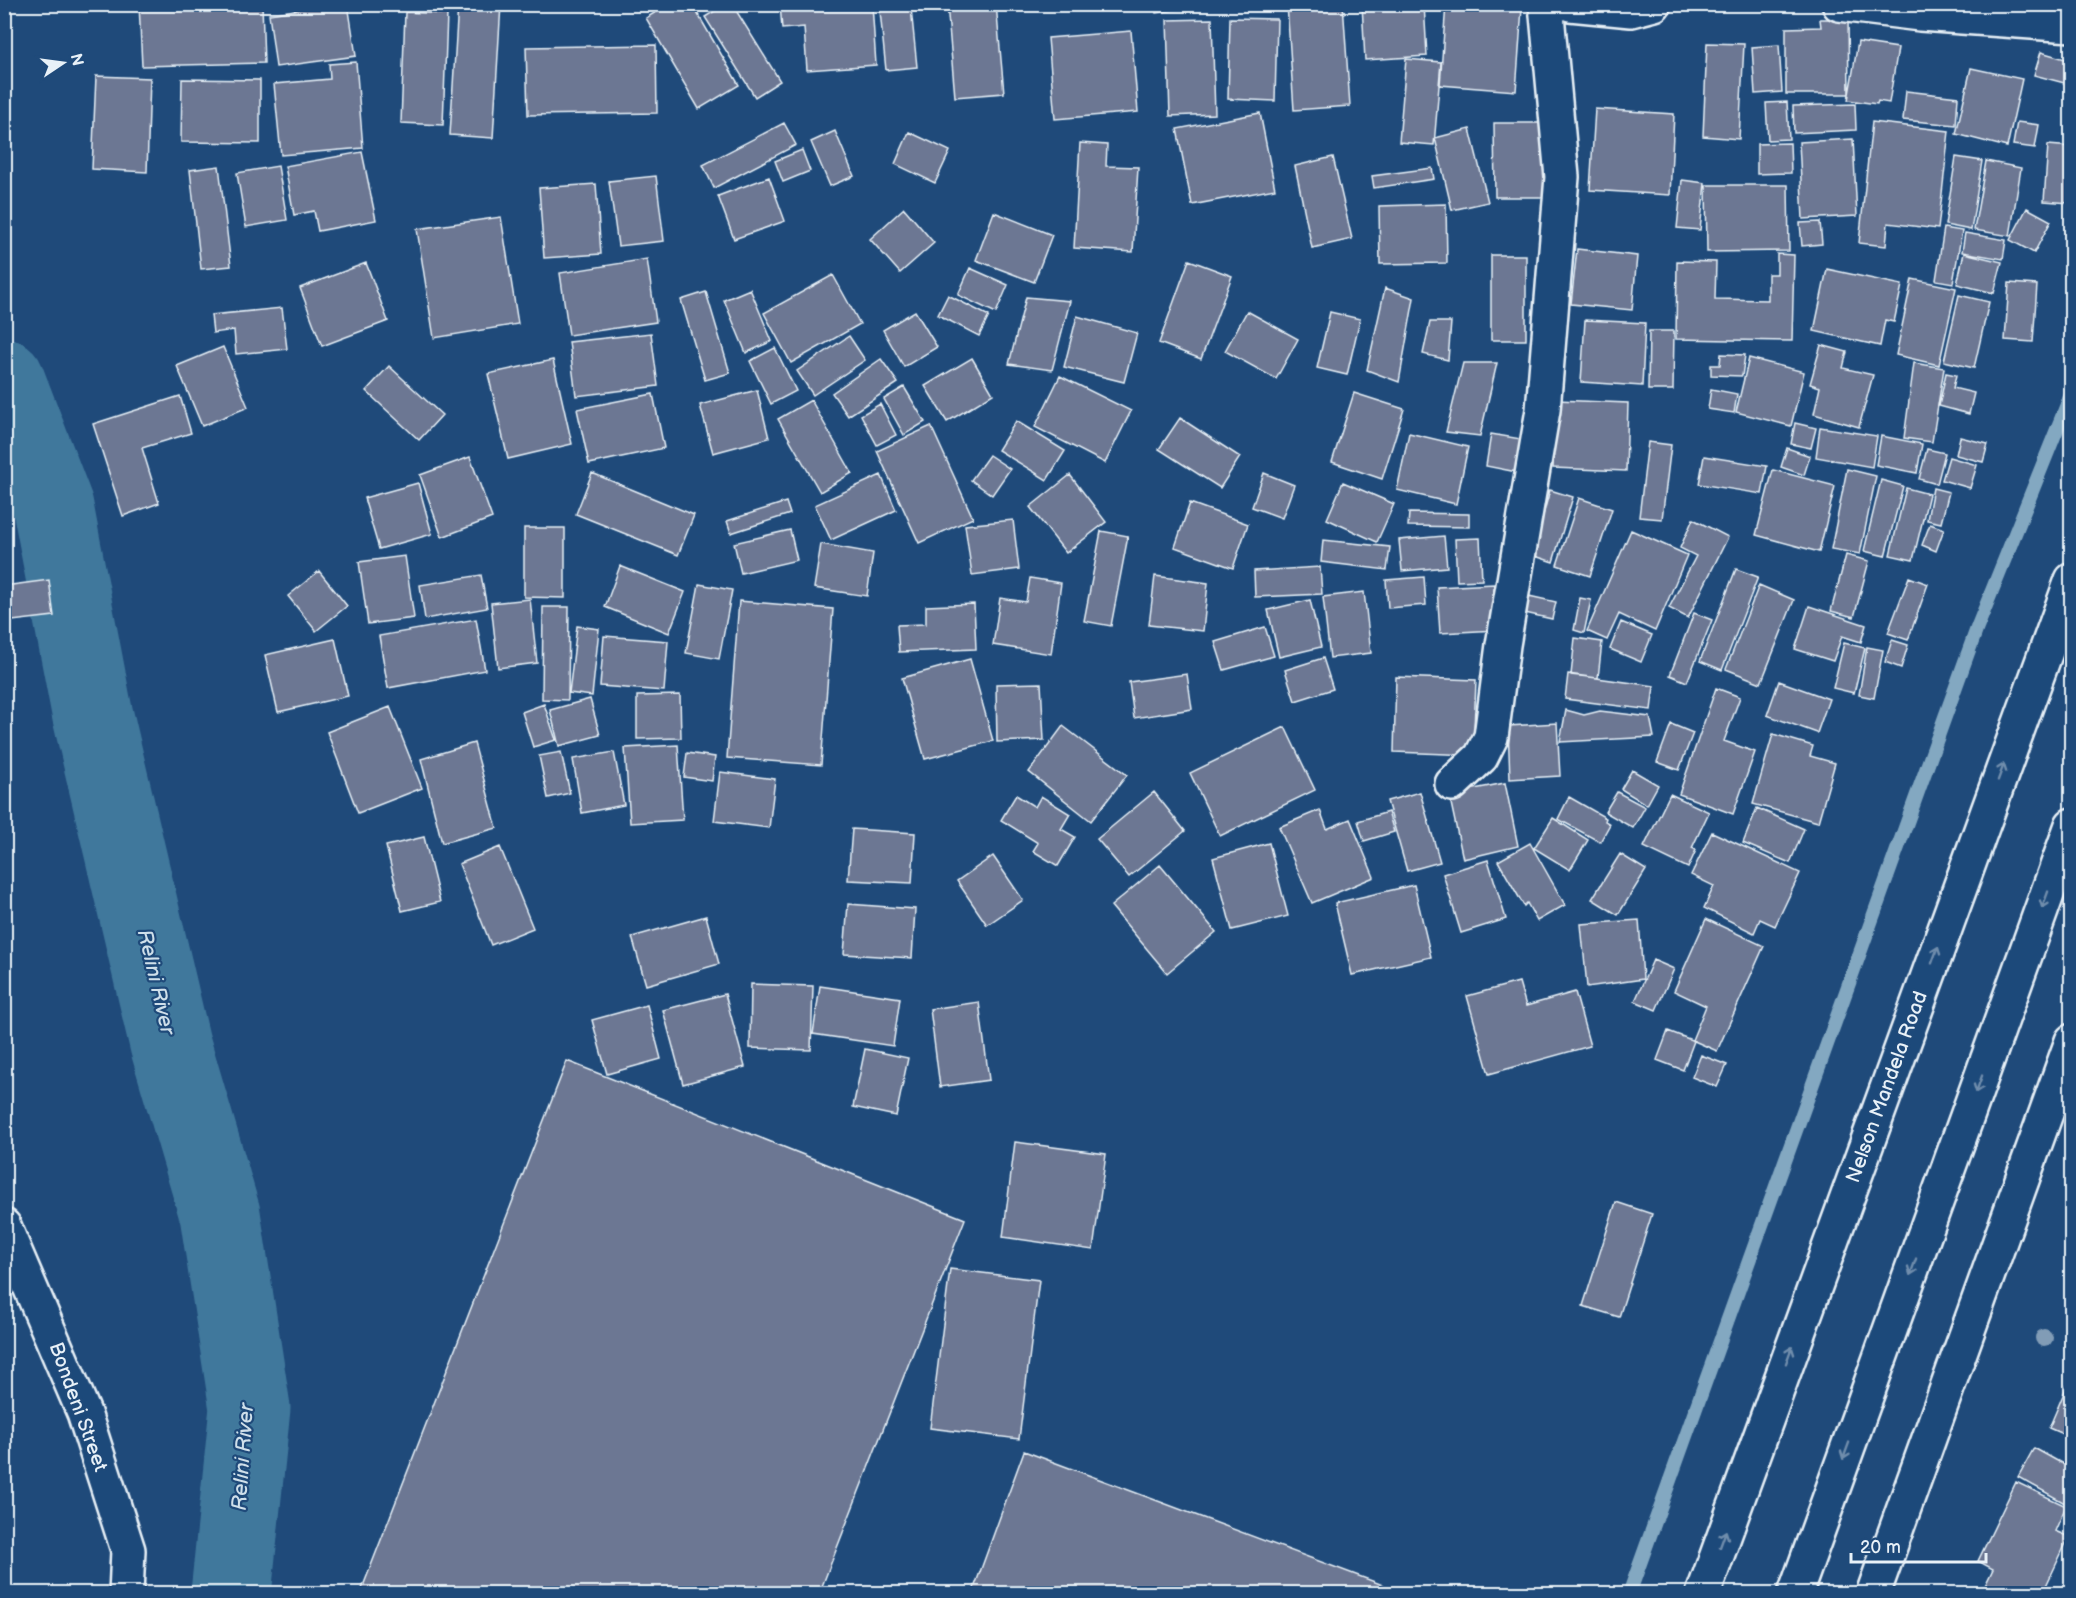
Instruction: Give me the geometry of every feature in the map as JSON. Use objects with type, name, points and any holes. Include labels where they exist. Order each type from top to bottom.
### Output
[{"type":"street","points":[[1452,784],[1481,757],[1491,737],[1505,634],[1543,410],[1562,177],[1546,4]]},
{"type":"street","points":[[1570,4],[1631,10],[1654,4]]},
{"type":"street","points":[[1839,4],[1920,14],[2072,25]]},
{"type":"street","name":"Nelson Mandela Road","points":[[1703,1593],[2072,580]]},
{"type":"street","points":[[1795,1593],[2072,825]]},
{"type":"street","points":[[1873,1593],[2072,1041]]},
{"type":"street","name":"Bondeni Street","points":[[4,1226],[84,1413],[128,1550],[126,1593]]},
{"type":"building","points":[[139,4],[262,4],[264,63],[142,66]]},
{"type":"building","points":[[348,4],[356,56],[276,67],[269,14]]},
{"type":"building","points":[[458,4],[501,4],[493,138],[450,135]]},
{"type":"building","points":[[669,4],[692,4],[739,85],[699,109],[646,18]]},
{"type":"building","points":[[726,4],[732,4],[780,81],[755,97],[705,17]]},
{"type":"building","points":[[780,4],[872,4],[876,65],[807,70],[804,27],[782,29]]},
{"type":"building","points":[[947,4],[996,4],[1004,93],[955,97]]},
{"type":"building","points":[[1154,4],[1214,4],[1156,13]]},
{"type":"building","points":[[1287,4],[1343,4],[1350,106],[1294,110]]},
{"type":"building","points":[[1362,4],[1424,4],[1427,56],[1365,60]]},
{"type":"building","points":[[1446,4],[1522,8],[1516,91],[1440,85]]},
{"type":"building","points":[[911,8],[917,67],[886,70],[880,11]]},
{"type":"building","points":[[405,12],[447,14],[443,125],[401,123]]},
{"type":"building","points":[[1230,18],[1277,19],[1275,101],[1228,99]]},
{"type":"building","points":[[1212,19],[1215,114],[1170,116],[1167,20]]},
{"type":"building","points":[[1820,19],[1848,19],[1849,94],[1786,94],[1786,28],[1821,27]]},
{"type":"building","points":[[1131,31],[1138,112],[1055,119],[1048,38]]},
{"type":"building","points":[[1858,42],[1898,48],[1889,103],[1878,101],[1877,104],[1848,100]]},
{"type":"building","points":[[1707,43],[1744,44],[1739,139],[1703,136]]},
{"type":"building","points":[[656,45],[657,113],[528,115],[526,47]]},
{"type":"building","points":[[1779,45],[1782,92],[1755,94],[1752,47]]},
{"type":"building","points":[[2041,52],[2072,61],[2072,85],[2034,75]]},
{"type":"building","points":[[1406,59],[1441,62],[1434,145],[1399,142]]},
{"type":"building","points":[[356,62],[363,148],[281,155],[274,84],[330,79],[329,64]]},
{"type":"building","points":[[1971,68],[2022,79],[2007,147],[1956,134]]},
{"type":"building","points":[[96,76],[150,78],[147,172],[92,169]]},
{"type":"building","points":[[182,79],[260,80],[260,143],[181,142]]},
{"type":"building","points":[[1906,91],[1958,97],[1956,125],[1903,120]]},
{"type":"building","points":[[1787,102],[1789,139],[1768,140],[1766,103]]},
{"type":"building","points":[[1855,104],[1856,130],[1794,133],[1793,106]]},
{"type":"building","points":[[1595,109],[1674,114],[1670,195],[1590,190]]},
{"type":"building","points":[[1260,113],[1275,189],[1192,205],[1177,129]]},
{"type":"building","points":[[1872,122],[1949,131],[1938,229],[1888,223],[1886,246],[1859,243]]},
{"type":"building","points":[[2017,122],[2039,125],[2035,148],[2013,145]]},
{"type":"building","points":[[784,123],[796,145],[714,188],[703,165]]},
{"type":"building","points":[[1494,123],[1549,123],[1550,197],[1495,197]]},
{"type":"building","points":[[1470,129],[1488,202],[1452,210],[1435,138]]},
{"type":"building","points":[[835,131],[854,176],[830,186],[811,142]]},
{"type":"building","points":[[909,132],[950,151],[935,183],[895,164]]},
{"type":"building","points":[[1853,139],[1857,216],[1803,219],[1799,142]]},
{"type":"building","points":[[1080,143],[1107,145],[1106,166],[1138,167],[1133,252],[1074,248]]},
{"type":"building","points":[[1790,143],[1791,173],[1757,174],[1757,144]]},
{"type":"building","points":[[2048,145],[2072,147],[2070,203],[2044,201]]},
{"type":"building","points":[[802,150],[810,171],[783,182],[775,161]]},
{"type":"building","points":[[362,152],[376,220],[318,231],[314,211],[294,215],[285,166]]},
{"type":"building","points":[[1333,157],[1352,239],[1312,248],[1295,166]]},
{"type":"building","points":[[1956,157],[1982,161],[1971,230],[1945,225]]},
{"type":"building","points":[[1986,161],[2021,168],[2010,236],[1974,230]]},
{"type":"building","points":[[219,166],[231,266],[201,269],[190,170]]},
{"type":"building","points":[[278,166],[287,220],[246,227],[237,173]]},
{"type":"building","points":[[1432,168],[1434,179],[1374,188],[1372,176]]},
{"type":"building","points":[[656,176],[664,241],[618,246],[609,181]]},
{"type":"building","points":[[769,177],[785,221],[734,239],[718,196]]},
{"type":"building","points":[[1682,180],[1705,183],[1700,230],[1677,228]]},
{"type":"building","points":[[596,184],[601,254],[544,258],[539,188]]},
{"type":"building","points":[[1706,185],[1788,185],[1789,251],[1707,252]]},
{"type":"building","points":[[1446,204],[1447,263],[1380,264],[1379,206]]},
{"type":"building","points":[[904,208],[934,243],[900,273],[870,239]]},
{"type":"building","points":[[2027,208],[2051,221],[2034,253],[2010,240]]},
{"type":"building","points":[[994,212],[1052,235],[1034,282],[976,260]]},
{"type":"building","points":[[501,217],[518,324],[434,338],[417,229]]},
{"type":"building","points":[[1820,222],[1822,244],[1802,246],[1800,223]]},
{"type":"building","points":[[1944,228],[1962,231],[1953,283],[1936,280]]},
{"type":"building","points":[[1965,233],[2006,240],[2003,259],[1962,252]]},
{"type":"building","points":[[1577,249],[1637,256],[1632,310],[1571,304]]},
{"type":"building","points":[[1964,253],[2002,262],[1994,293],[1957,284]]},
{"type":"building","points":[[1777,254],[1794,255],[1792,341],[1676,339],[1677,261],[1716,262],[1715,299],[1768,300],[1768,274],[1777,274]]},
{"type":"building","points":[[1491,255],[1526,255],[1526,340],[1491,340]]},
{"type":"building","points":[[647,259],[656,322],[569,335],[560,273]]},
{"type":"building","points":[[1189,260],[1232,276],[1201,359],[1159,343]]},
{"type":"building","points":[[366,263],[388,321],[322,346],[300,288]]},
{"type":"building","points":[[970,268],[1008,285],[996,313],[958,295]]},
{"type":"building","points":[[1827,269],[1902,285],[1894,322],[1885,320],[1880,346],[1814,331]]},
{"type":"building","points":[[833,275],[860,324],[791,363],[764,313]]},
{"type":"building","points":[[1912,279],[1956,288],[1939,365],[1896,355]]},
{"type":"building","points":[[2009,283],[2037,285],[2033,342],[2005,340]]},
{"type":"building","points":[[1385,288],[1414,298],[1399,382],[1367,370]]},
{"type":"building","points":[[750,289],[772,341],[746,353],[724,300]]},
{"type":"building","points":[[706,292],[730,373],[705,380],[681,300]]},
{"type":"building","points":[[948,295],[989,316],[979,336],[938,315]]},
{"type":"building","points":[[1959,295],[1989,302],[1974,368],[1944,361]]},
{"type":"building","points":[[1026,297],[1070,301],[1052,370],[1009,364]]},
{"type":"building","points":[[282,308],[287,349],[236,354],[234,330],[213,333],[211,315]]},
{"type":"building","points":[[915,311],[937,347],[904,367],[883,330]]},
{"type":"building","points":[[1247,311],[1298,339],[1276,379],[1225,351]]},
{"type":"building","points":[[1330,312],[1360,319],[1347,375],[1317,368]]},
{"type":"building","points":[[1077,316],[1137,333],[1124,382],[1064,367]]},
{"type":"building","points":[[1585,320],[1645,323],[1642,386],[1581,382]]},
{"type":"building","points":[[1430,322],[1451,322],[1448,360],[1423,354]]},
{"type":"building","points":[[1649,331],[1674,331],[1673,390],[1648,390]]},
{"type":"building","points":[[651,333],[658,386],[576,396],[569,342]]},
{"type":"building","points":[[849,336],[865,360],[813,395],[797,371]]},
{"type":"building","points":[[1821,345],[1847,352],[1843,368],[1873,375],[1859,427],[1814,414],[1820,387],[1810,384]]},
{"type":"building","points":[[223,347],[248,407],[202,426],[177,366]]},
{"type":"building","points":[[775,348],[796,391],[771,404],[750,361]]},
{"type":"building","points":[[1721,354],[1745,355],[1742,376],[1711,375],[1711,365],[1720,365]]},
{"type":"building","points":[[972,358],[993,394],[947,422],[925,386]]},
{"type":"building","points":[[1749,358],[1804,372],[1791,426],[1736,412]]},
{"type":"building","points":[[881,359],[898,383],[848,416],[832,393]]},
{"type":"building","points":[[553,360],[572,444],[508,459],[488,374]]},
{"type":"building","points":[[1463,363],[1497,363],[1480,436],[1446,432]]},
{"type":"building","points":[[1914,363],[1944,368],[1932,442],[1904,438]]},
{"type":"building","points":[[389,366],[442,415],[419,440],[366,391]]},
{"type":"building","points":[[1946,373],[1956,375],[1953,388],[1974,393],[1969,414],[1939,406]]},
{"type":"building","points":[[1060,376],[1131,411],[1105,463],[1035,427]]},
{"type":"building","points":[[904,387],[925,422],[904,435],[884,399]]},
{"type":"building","points":[[1711,389],[1737,394],[1734,413],[1708,409]]},
{"type":"building","points":[[757,390],[769,438],[713,453],[700,405]]},
{"type":"building","points":[[1354,393],[1404,409],[1382,479],[1332,462]]},
{"type":"building","points":[[653,394],[664,448],[589,464],[577,409]]},
{"type":"building","points":[[180,396],[191,433],[142,448],[159,503],[123,516],[93,424]]},
{"type":"building","points":[[811,400],[852,473],[820,492],[778,419]]},
{"type":"building","points":[[1556,400],[1628,403],[1626,471],[1553,468]]},
{"type":"building","points":[[880,404],[896,435],[877,445],[861,415]]},
{"type":"building","points":[[1180,418],[1240,457],[1220,488],[1159,449]]},
{"type":"building","points":[[1016,421],[1065,451],[1047,480],[998,450]]},
{"type":"building","points":[[1795,423],[1816,428],[1811,448],[1791,444]]},
{"type":"building","points":[[931,426],[973,518],[919,543],[877,451]]},
{"type":"building","points":[[1820,427],[1877,436],[1872,467],[1816,457]]},
{"type":"building","points":[[1409,433],[1468,447],[1456,504],[1397,490]]},
{"type":"building","points":[[1491,434],[1527,440],[1522,473],[1486,466]]},
{"type":"building","points":[[1881,436],[1922,444],[1917,473],[1876,465]]},
{"type":"building","points":[[1960,437],[1988,444],[1983,462],[1956,455]]},
{"type":"building","points":[[1648,442],[1671,445],[1662,519],[1639,517]]},
{"type":"building","points":[[1787,448],[1810,456],[1804,475],[1781,467]]},
{"type":"building","points":[[1927,449],[1945,453],[1937,484],[1919,479]]},
{"type":"building","points":[[989,455],[1010,469],[992,495],[971,480]]},
{"type":"building","points":[[1704,456],[1767,466],[1762,494],[1699,484]]},
{"type":"building","points":[[470,457],[492,518],[442,537],[420,475]]},
{"type":"building","points":[[1949,457],[1977,465],[1970,488],[1942,480]]},
{"type":"building","points":[[1847,469],[1876,476],[1860,554],[1831,549]]},
{"type":"building","points":[[1773,470],[1835,486],[1819,552],[1756,535]]},
{"type":"building","points":[[592,473],[694,515],[678,555],[576,514]]},
{"type":"building","points":[[1264,473],[1294,485],[1282,518],[1252,507]]},
{"type":"building","points":[[881,475],[896,510],[831,540],[815,505]]},
{"type":"building","points":[[1070,475],[1106,522],[1066,553],[1030,507]]},
{"type":"building","points":[[1881,480],[1903,486],[1885,556],[1864,551]]},
{"type":"building","points":[[1343,482],[1394,504],[1377,542],[1327,519]]},
{"type":"building","points":[[418,483],[432,534],[379,549],[364,498]]},
{"type":"building","points":[[1906,488],[1929,494],[1913,560],[1890,555]]},
{"type":"building","points":[[1933,488],[1949,492],[1941,523],[1927,520]]},
{"type":"building","points":[[1550,490],[1573,497],[1553,562],[1532,555]]},
{"type":"building","points":[[1579,498],[1612,509],[1590,576],[1557,565]]},
{"type":"building","points":[[786,502],[790,514],[731,533],[727,521]]},
{"type":"building","points":[[1190,503],[1248,524],[1233,568],[1175,547]]},
{"type":"building","points":[[1409,513],[1469,514],[1469,527],[1408,526]]},
{"type":"building","points":[[1693,519],[1728,537],[1688,618],[1669,608],[1696,556],[1680,548]]},
{"type":"building","points":[[1013,520],[1019,569],[972,575],[965,525]]},
{"type":"building","points":[[1930,524],[1944,529],[1936,551],[1922,545]]},
{"type":"building","points":[[524,528],[565,528],[565,598],[524,597]]},
{"type":"building","points":[[790,530],[797,560],[741,573],[734,543]]},
{"type":"building","points":[[1631,530],[1687,555],[1655,631],[1619,614],[1607,640],[1587,631]]},
{"type":"building","points":[[1101,531],[1128,536],[1111,626],[1084,621]]},
{"type":"building","points":[[1444,536],[1447,567],[1402,571],[1399,540]]},
{"type":"building","points":[[1480,538],[1482,580],[1457,581],[1455,539]]},
{"type":"building","points":[[1323,540],[1390,547],[1387,570],[1321,562]]},
{"type":"building","points":[[821,544],[873,553],[867,596],[814,588]]},
{"type":"building","points":[[1846,555],[1869,561],[1854,617],[1831,611]]},
{"type":"building","points":[[405,556],[414,618],[368,624],[359,562]]},
{"type":"building","points":[[620,566],[685,592],[669,633],[605,607]]},
{"type":"building","points":[[1320,567],[1322,594],[1255,597],[1254,571]]},
{"type":"building","points":[[1736,569],[1758,577],[1722,670],[1700,661]]},
{"type":"building","points":[[319,571],[347,606],[316,631],[288,596]]},
{"type":"building","points":[[481,575],[487,608],[425,619],[420,585]]},
{"type":"building","points":[[1155,576],[1208,583],[1203,631],[1149,625]]},
{"type":"building","points":[[1424,577],[1426,605],[1388,608],[1386,580]]},
{"type":"building","points":[[1909,577],[1928,584],[1908,640],[1888,633]]},
{"type":"building","points":[[1030,578],[1061,583],[1051,654],[993,645],[1000,598],[1026,602]]},
{"type":"building","points":[[49,580],[54,616],[4,622],[4,586]]},
{"type":"building","points":[[699,584],[732,590],[719,659],[686,653]]},
{"type":"building","points":[[1494,584],[1497,630],[1440,633],[1437,587]]},
{"type":"building","points":[[1759,585],[1794,600],[1761,683],[1726,669]]},
{"type":"building","points":[[1364,592],[1371,653],[1330,658],[1323,597]]},
{"type":"building","points":[[1529,596],[1556,602],[1552,619],[1525,613]]},
{"type":"building","points":[[1580,598],[1591,600],[1584,633],[1574,630]]},
{"type":"building","points":[[530,599],[537,663],[498,668],[491,603]]},
{"type":"building","points":[[1310,600],[1321,647],[1279,657],[1268,610]]},
{"type":"building","points":[[739,601],[833,609],[821,765],[727,758]]},
{"type":"building","points":[[974,604],[976,649],[899,652],[897,625],[926,624],[926,606]]},
{"type":"building","points":[[1809,606],[1866,625],[1861,642],[1842,636],[1833,661],[1795,649]]},
{"type":"building","points":[[543,607],[569,607],[568,700],[542,699]]},
{"type":"building","points":[[1694,613],[1712,620],[1687,682],[1670,675]]},
{"type":"building","points":[[476,619],[485,670],[388,688],[379,636]]},
{"type":"building","points":[[1621,622],[1652,635],[1641,662],[1610,649]]},
{"type":"building","points":[[577,626],[599,629],[592,696],[569,693]]},
{"type":"building","points":[[1265,627],[1274,656],[1224,670],[1215,642]]},
{"type":"building","points":[[604,636],[668,641],[664,691],[600,686]]},
{"type":"building","points":[[1575,638],[1602,642],[1598,678],[1571,675]]},
{"type":"building","points":[[335,639],[348,696],[278,712],[265,655]]},
{"type":"building","points":[[1892,640],[1908,645],[1901,668],[1885,662]]},
{"type":"building","points":[[1844,643],[1865,648],[1854,693],[1833,688]]},
{"type":"building","points":[[1867,647],[1883,650],[1874,698],[1859,695]]},
{"type":"building","points":[[1323,658],[1333,689],[1295,701],[1285,670]]},
{"type":"building","points":[[970,659],[993,741],[925,759],[902,678]]},
{"type":"building","points":[[1187,674],[1192,709],[1134,718],[1129,682]]},
{"type":"building","points":[[1568,674],[1654,686],[1651,710],[1565,699]]},
{"type":"building","points":[[1396,677],[1476,680],[1473,755],[1394,752]]},
{"type":"building","points":[[1779,681],[1829,699],[1817,733],[1767,715]]},
{"type":"building","points":[[1041,683],[1044,740],[997,742],[996,684]]},
{"type":"building","points":[[1716,688],[1740,697],[1724,741],[1755,752],[1733,814],[1679,794]]},
{"type":"building","points":[[680,695],[681,738],[637,739],[637,696]]},
{"type":"building","points":[[590,699],[600,735],[559,746],[550,710]]},
{"type":"building","points":[[544,704],[556,740],[533,747],[522,712]]},
{"type":"building","points":[[390,707],[422,788],[358,813],[327,732]]},
{"type":"building","points":[[1566,710],[1584,715],[1600,711],[1650,717],[1654,737],[1560,742]]},
{"type":"building","points":[[1557,723],[1560,776],[1510,779],[1508,726]]},
{"type":"building","points":[[1671,724],[1693,733],[1679,770],[1657,762]]},
{"type":"building","points":[[1063,726],[1127,775],[1091,821],[1029,772]]},
{"type":"building","points":[[1285,727],[1315,790],[1220,836],[1190,773]]},
{"type":"building","points":[[1773,734],[1813,746],[1810,756],[1835,763],[1818,822],[1753,804]]},
{"type":"building","points":[[474,743],[497,828],[442,843],[421,759]]},
{"type":"building","points":[[678,745],[683,820],[630,823],[625,748]]},
{"type":"building","points":[[561,752],[570,793],[548,798],[539,756]]},
{"type":"building","points":[[614,752],[624,805],[582,813],[573,759]]},
{"type":"building","points":[[687,753],[715,757],[712,781],[684,777]]},
{"type":"building","points":[[1632,770],[1658,785],[1647,805],[1621,789]]},
{"type":"building","points":[[720,772],[775,779],[769,828],[714,821]]},
{"type":"building","points":[[1505,783],[1518,846],[1463,859],[1449,794]]},
{"type":"building","points":[[1154,792],[1185,831],[1129,877],[1097,839]]},
{"type":"building","points":[[1420,792],[1440,862],[1407,871],[1387,801]]},
{"type":"building","points":[[1617,792],[1645,807],[1633,828],[1605,812]]},
{"type":"building","points":[[1670,794],[1709,812],[1692,848],[1696,850],[1688,868],[1644,847]]},
{"type":"building","points":[[1016,795],[1035,807],[1041,796],[1070,814],[1061,829],[1075,837],[1058,866],[1033,851],[1038,843],[1001,820]]},
{"type":"building","points":[[1569,797],[1606,818],[1605,821],[1610,824],[1600,842],[1558,819]]},
{"type":"building","points":[[1757,808],[1804,829],[1790,863],[1743,843]]},
{"type":"building","points":[[1320,810],[1327,829],[1350,819],[1374,877],[1312,903],[1279,827]]},
{"type":"building","points":[[1388,812],[1394,832],[1364,841],[1358,821]]},
{"type":"building","points":[[1553,818],[1588,840],[1570,870],[1534,848]]},
{"type":"building","points":[[852,829],[915,833],[912,883],[848,880]]},
{"type":"building","points":[[1712,832],[1800,873],[1775,926],[1760,919],[1754,933],[1704,908],[1714,886],[1691,875]]},
{"type":"building","points":[[424,837],[440,902],[402,911],[386,846]]},
{"type":"building","points":[[1269,843],[1288,916],[1232,930],[1213,858]]},
{"type":"building","points":[[1530,843],[1565,905],[1537,921],[1527,903],[1524,906],[1498,861]]},
{"type":"building","points":[[500,847],[533,928],[491,945],[459,864]]},
{"type":"building","points":[[1620,854],[1646,870],[1618,915],[1592,899]]},
{"type":"building","points":[[993,856],[1023,900],[987,925],[957,881]]},
{"type":"building","points":[[1488,860],[1506,919],[1461,933],[1443,874]]},
{"type":"building","points":[[1160,865],[1216,932],[1167,973],[1111,906]]},
{"type":"building","points":[[1414,885],[1431,957],[1352,975],[1335,903]]},
{"type":"building","points":[[848,904],[915,909],[912,958],[844,954]]},
{"type":"building","points":[[706,916],[719,964],[646,985],[632,937]]},
{"type":"building","points":[[1706,919],[1764,946],[1717,1051],[1692,1040],[1706,1006],[1674,991]]},
{"type":"building","points":[[1639,920],[1643,979],[1587,987],[1581,924]]},
{"type":"building","points":[[1653,960],[1674,969],[1656,1010],[1635,1001]]},
{"type":"building","points":[[1519,982],[1526,1006],[1575,992],[1590,1046],[1489,1074],[1467,996]]},
{"type":"building","points":[[751,984],[813,986],[811,1050],[750,1048]]},
{"type":"building","points":[[820,986],[900,998],[893,1046],[813,1034]]},
{"type":"building","points":[[725,994],[745,1067],[683,1084],[663,1010]]},
{"type":"building","points":[[979,1002],[989,1080],[940,1087],[930,1009]]},
{"type":"building","points":[[647,1005],[661,1059],[607,1074],[592,1020]]},
{"type":"building","points":[[1668,1031],[1694,1041],[1683,1070],[1657,1060]]},
{"type":"building","points":[[865,1049],[908,1058],[896,1116],[853,1107]]},
{"type":"building","points":[[1701,1055],[1727,1065],[1717,1087],[1692,1077]]},
{"type":"building","points":[[567,1061],[965,1219],[819,1594],[360,1594]]},
{"type":"building","points":[[1015,1142],[1106,1154],[1093,1250],[1003,1237]]},
{"type":"building","points":[[1616,1202],[1652,1214],[1619,1317],[1583,1306]]},
{"type":"building","points":[[950,1269],[1039,1280],[1019,1439],[930,1428]]},
{"type":"building","points":[[2072,1374],[2072,1438],[2049,1428]]},
{"type":"building","points":[[2034,1448],[2072,1469],[2072,1507],[2018,1477]]},
{"type":"building","points":[[1024,1451],[1407,1594],[972,1594]]},
{"type":"building","points":[[2016,1482],[2066,1506],[2055,1531],[2069,1537],[2044,1590],[2049,1592],[2048,1594],[1981,1594],[1993,1569],[1978,1561]]},
{"type":"waterway","name":"Relini River","points":[[4,379],[53,507],[92,712],[170,1044],[220,1214],[250,1408],[231,1594]]},
{"type":"waterway","points":[[1629,1594],[1977,628],[2072,392]]}]
